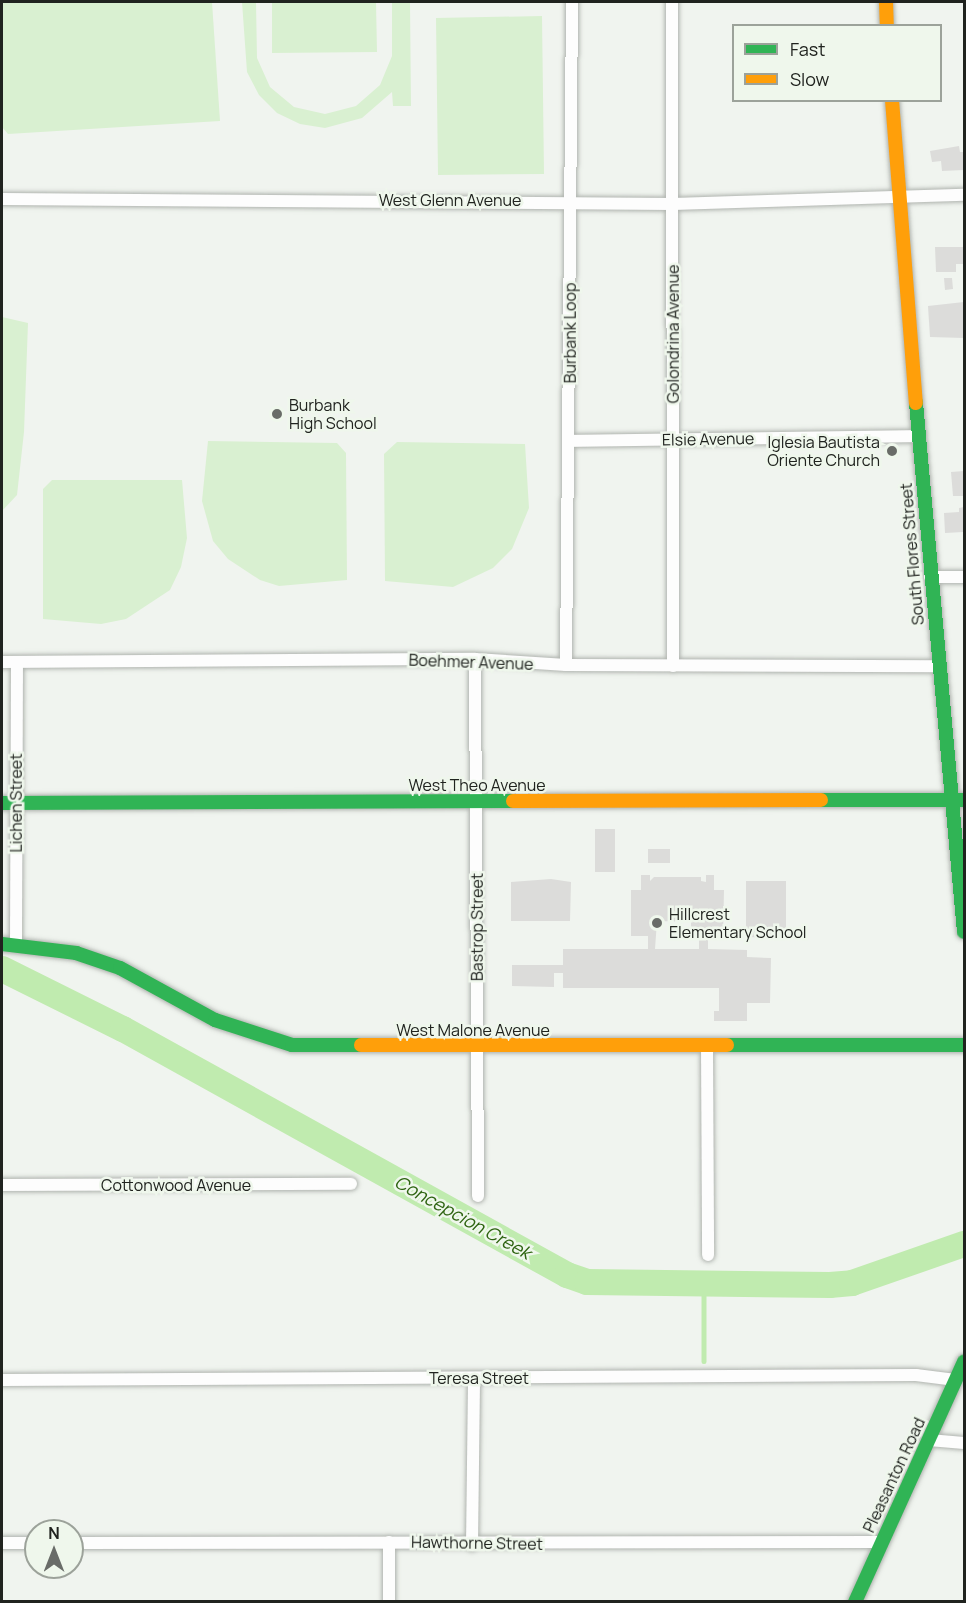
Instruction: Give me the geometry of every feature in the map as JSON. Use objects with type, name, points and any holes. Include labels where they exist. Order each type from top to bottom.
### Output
[{"type":"street","name":"Burbank Loop","points":[[566,665],[572,2]]},
{"type":"street","name":"Golondrina Avenue","points":[[672,2],[673,666]]},
{"type":"street","points":[[886,2],[887,24]]},
{"type":"street","name":"South Flores Street","points":[[892,102],[930,577],[958,801],[964,932]]},
{"type":"street","name":"West Glenn Avenue","points":[[2,199],[571,201],[673,204],[780,203],[898,196],[964,195]]},
{"type":"street","name":"Elsie Avenue","points":[[569,441],[918,436]]},
{"type":"street","points":[[930,577],[964,577]]},
{"type":"street","name":"Boehmer Avenue","points":[[2,662],[475,659],[566,665],[940,666]]},
{"type":"street","name":"Bastrop Street","points":[[475,659],[478,1196]]},
{"type":"street","name":"Lichen Street","points":[[16,944],[9,803],[17,662]]},
{"type":"street","name":"West Theo Avenue","points":[[9,803],[958,801]]},
{"type":"street","name":"West Malone Avenue","points":[[2,944],[76,953],[120,968],[215,1020],[270,1041],[322,1047],[964,1045]]},
{"type":"street","points":[[707,1045],[708,1255]]},
{"type":"street","name":"Cottonwood Avenue","points":[[2,1185],[351,1184]]},
{"type":"street","name":"Pleasanton Road","points":[[855,1602],[964,1362]]},
{"type":"street","name":"Teresa Street","points":[[2,1380],[916,1375],[956,1380]]},
{"type":"street","points":[[472,1545],[474,1378]]},
{"type":"street","points":[[929,1440],[964,1443]]},
{"type":"street","points":[[389,1542],[389,1602]]},
{"type":"street","name":"Hawthorne Street","points":[[84,1543],[389,1542],[472,1545],[881,1542]]},
{"type":"street","points":[[2,1543],[24,1543]]},
{"type":"green space","points":[[2,2],[212,2],[220,121],[8,134],[2,127]]},
{"type":"green space","points":[[242,2],[256,2],[257,58],[270,87],[294,107],[325,114],[356,106],[380,85],[392,56],[392,2],[410,2],[411,106],[393,106],[392,92],[362,118],[325,128],[300,124],[277,113],[259,95],[247,72]]},
{"type":"green space","points":[[272,2],[376,2],[377,52],[272,53]]},
{"type":"green space","points":[[542,16],[544,174],[438,175],[436,18]]},
{"type":"green space","points":[[2,317],[28,323],[24,432],[17,495],[2,511]]},
{"type":"green space","points":[[208,441],[337,443],[346,453],[347,580],[279,586],[260,580],[228,559],[213,541],[202,501]]},
{"type":"green space","points":[[397,442],[525,444],[529,508],[512,549],[493,568],[453,587],[385,581],[384,454]]},
{"type":"green space","points":[[52,480],[182,480],[187,538],[181,567],[170,590],[126,619],[101,624],[43,619],[43,489]]},
{"type":"building","points":[[959,146],[960,152],[964,152],[964,170],[942,171],[941,161],[932,162],[930,151]]},
{"type":"building","points":[[935,247],[964,247],[964,264],[956,264],[956,272],[936,272]]},
{"type":"building","points":[[944,278],[952,278],[953,289],[945,290]]},
{"type":"building","points":[[964,302],[964,338],[930,337],[928,306]]},
{"type":"building","points":[[964,471],[964,496],[953,496],[951,472]]},
{"type":"building","points":[[964,507],[963,532],[945,533],[944,513],[959,512],[959,508]]},
{"type":"building","points":[[595,829],[615,829],[615,872],[595,872]]},
{"type":"building","points":[[648,849],[670,849],[670,863],[648,863]]},
{"type":"building","points":[[641,875],[650,875],[650,881],[654,877],[701,877],[701,881],[706,882],[706,875],[714,875],[714,890],[724,890],[723,937],[708,937],[708,949],[747,950],[747,957],[771,958],[770,1003],[747,1003],[747,1021],[714,1021],[714,1011],[719,1011],[719,988],[563,988],[563,973],[554,973],[554,987],[512,986],[512,965],[563,965],[563,949],[648,949],[648,936],[631,936],[631,890],[641,890]],"holes":[[[657,921],[691,922],[691,937],[699,937],[699,949],[655,949]]]},
{"type":"building","points":[[551,879],[571,882],[570,921],[511,921],[511,882]]},
{"type":"building","points":[[746,881],[786,881],[786,938],[746,937]]},
{"type":"waterway","name":"Concepcion Creek","points":[[2,969],[123,1029],[567,1275],[587,1282],[830,1285],[852,1283],[964,1244]]},
{"type":"waterway","points":[[704,1285],[704,1361]]},
{"type":"traffic: fast","points":[[916,403],[964,932]]},
{"type":"traffic: fast","points":[[821,800],[964,800]]},
{"type":"traffic: fast","points":[[2,803],[513,801]]},
{"type":"traffic: fast","points":[[2,944],[76,953],[120,968],[215,1020],[292,1045],[361,1045]]},
{"type":"traffic: fast","points":[[727,1045],[964,1045]]},
{"type":"traffic: fast","points":[[855,1602],[964,1362]]},
{"type":"traffic: slow","points":[[886,2],[887,24]]},
{"type":"traffic: slow","points":[[892,102],[916,403]]},
{"type":"traffic: slow","points":[[513,801],[821,800]]},
{"type":"traffic: slow","points":[[361,1045],[727,1045]]},
{"type":"place","name":"Burbank High School","points":[[277,414]]},
{"type":"place","name":"Iglesia Bautista Oriente Church","points":[[892,451]]},
{"type":"place","name":"Hillcrest Elementary School","points":[[657,923]]}]
